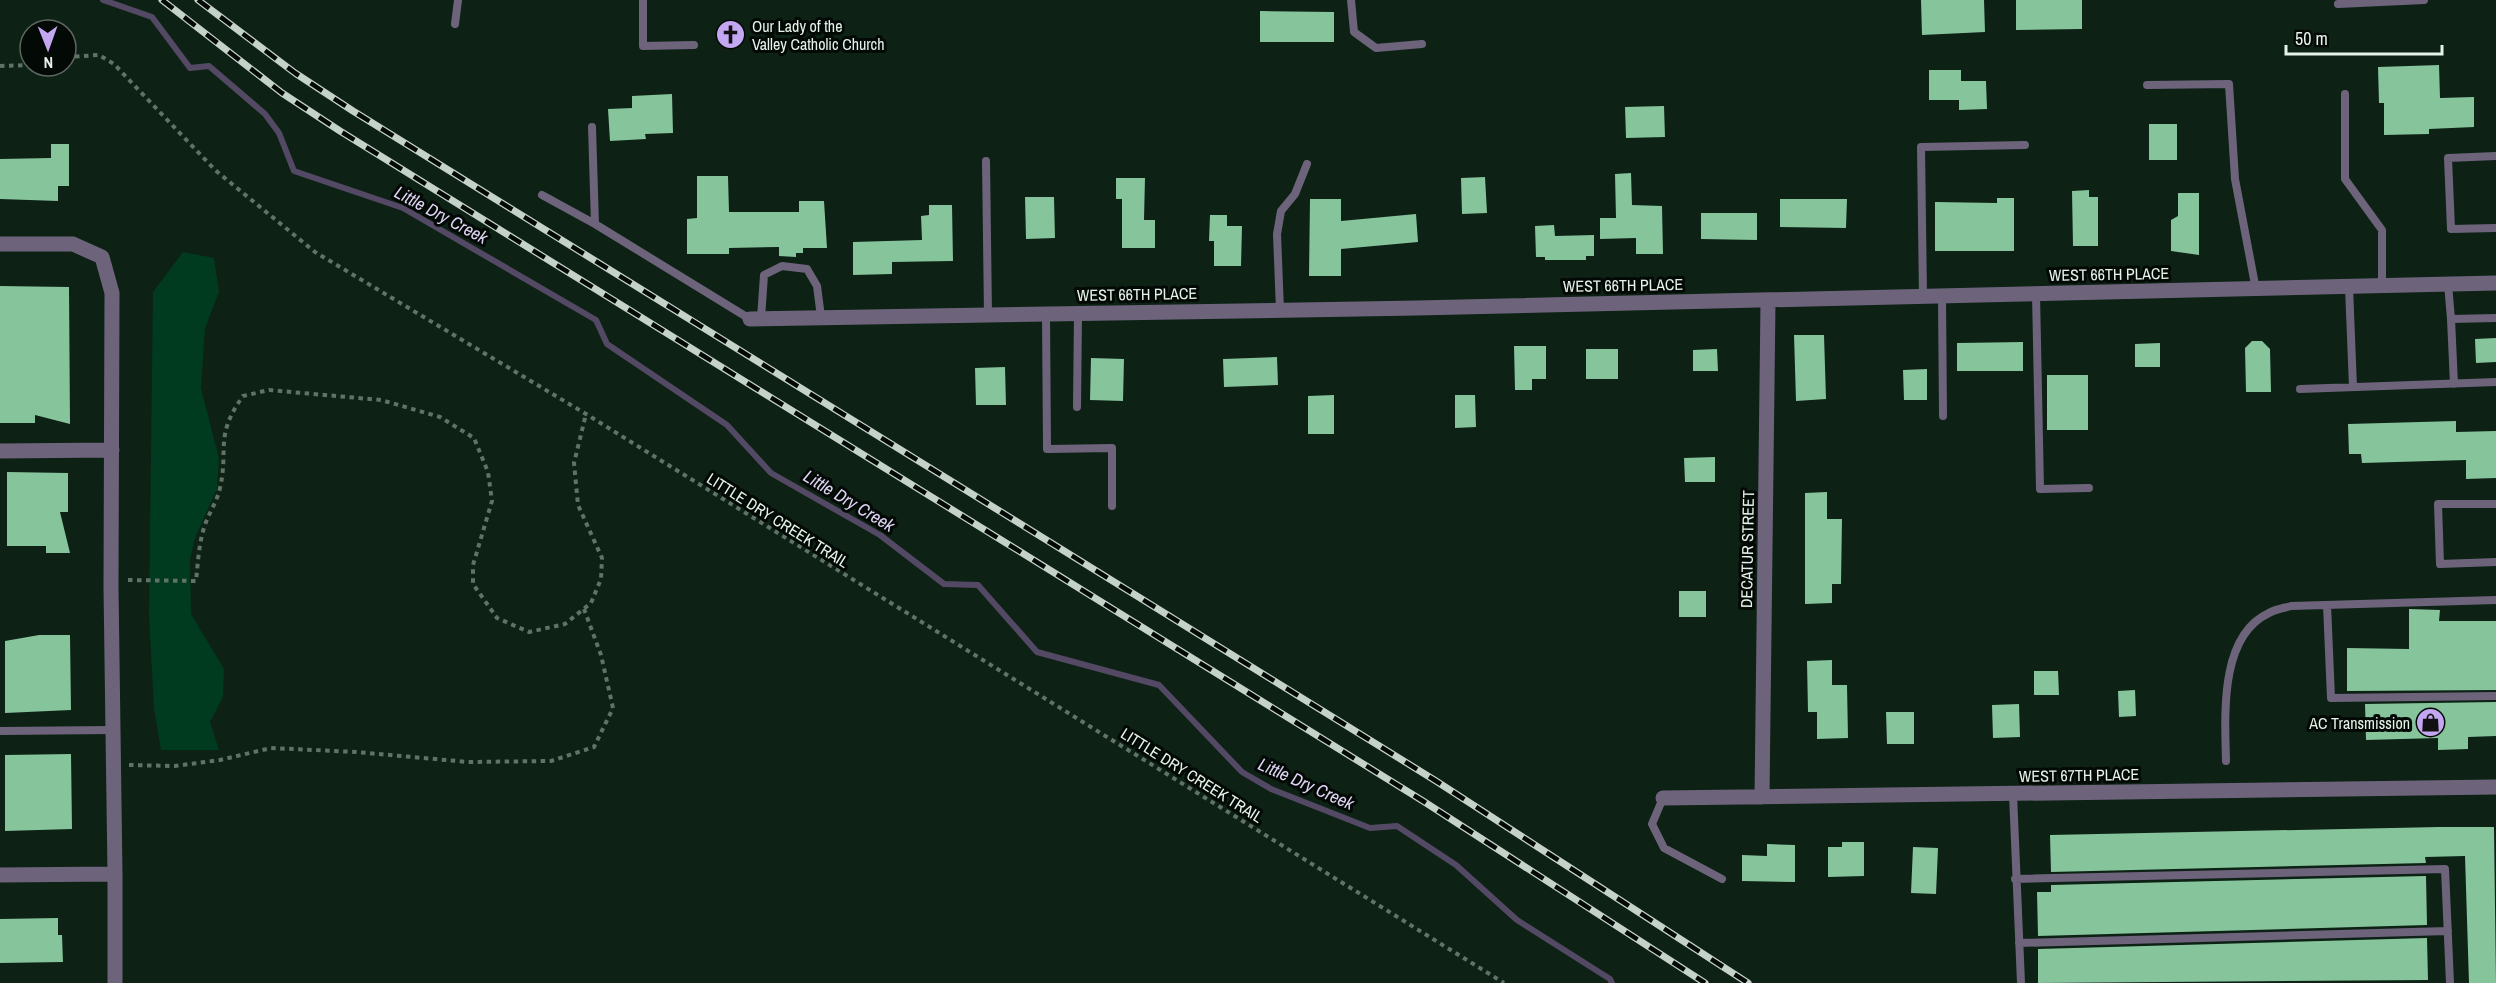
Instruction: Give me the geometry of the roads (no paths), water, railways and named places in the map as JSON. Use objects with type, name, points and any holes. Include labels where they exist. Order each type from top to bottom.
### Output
[{"type":"street","points":[[0,244],[73,244],[102,257],[112,293],[111,579],[115,983]]},
{"type":"street","name":"WEST 66TH PLACE","points":[[755,319],[1768,301],[2496,283]]},
{"type":"street","name":"DECATUR STREET","points":[[1762,797],[1768,301]]},
{"type":"street","points":[[0,452],[112,450]]},
{"type":"street","name":"WEST 67TH PLACE","points":[[1664,798],[2496,787]]},
{"type":"street","points":[[0,875],[115,874]]},
{"type":"lane","points":[[455,24],[458,0]]},
{"type":"lane","points":[[643,0],[643,46],[694,45]]},
{"type":"lane","points":[[1351,0],[1354,32],[1376,48],[1422,44]]},
{"type":"lane","points":[[2338,4],[2424,0]]},
{"type":"lane","points":[[2147,85],[2229,84],[2235,179],[2256,290]]},
{"type":"lane","points":[[2345,94],[2345,179],[2382,230],[2382,286]]},
{"type":"lane","points":[[592,127],[595,224]]},
{"type":"lane","points":[[1923,297],[1921,147],[2025,145]]},
{"type":"lane","points":[[2496,156],[2448,158],[2451,229],[2496,228]]},
{"type":"lane","points":[[986,161],[988,315]]},
{"type":"lane","points":[[1280,310],[1277,234],[1281,211],[1295,194],[1307,164]]},
{"type":"lane","points":[[542,195],[755,319],[764,275],[782,266],[807,270],[818,286],[821,317]]},
{"type":"lane","points":[[2448,284],[2454,384]]},
{"type":"lane","points":[[2349,287],[2353,387]]},
{"type":"lane","points":[[2036,294],[2040,489],[2089,488]]},
{"type":"lane","points":[[1942,297],[1943,416]]},
{"type":"lane","points":[[1077,407],[1078,313]]},
{"type":"lane","points":[[1046,314],[1047,448],[1112,448],[1112,506]]},
{"type":"lane","points":[[2451,319],[2496,318]]},
{"type":"lane","points":[[2300,389],[2496,382]]},
{"type":"lane","points":[[2496,504],[2438,504],[2440,564],[2496,562]]},
{"type":"lane","points":[[2226,761],[2224,709],[2227,678],[2237,649],[2248,630],[2268,613],[2291,606],[2496,600]]},
{"type":"lane","points":[[2327,605],[2331,698],[2496,696]]},
{"type":"lane","points":[[0,731],[112,730]]},
{"type":"lane","points":[[2013,794],[2021,983]]},
{"type":"lane","points":[[1664,798],[1652,824],[1664,848],[1722,879]]},
{"type":"lane","points":[[2015,879],[2445,869],[2450,983]]},
{"type":"lane","points":[[2019,943],[2448,931]]},
{"type":"waterway","name":"Little Dry Creek","points":[[103,0],[152,17],[190,68],[209,66],[265,114],[279,133],[294,171],[403,208],[596,320],[607,344],[727,425],[771,473],[880,535],[944,584],[978,585],[1037,652],[1159,685],[1242,772],[1271,789],[1370,828],[1397,826],[1456,865],[1517,920],[1610,979],[1612,983]]},
{"type":"railway","points":[[162,0],[282,93],[340,131],[1423,801],[1705,983]]},
{"type":"railway","points":[[198,0],[295,73],[353,111],[1436,781],[1748,983]]},
{"type":"place","name":"Our Lady of the Valley Catholic Church","points":[[731,35]]},
{"type":"place","name":"AC Transmission","points":[[2431,723]]}]
